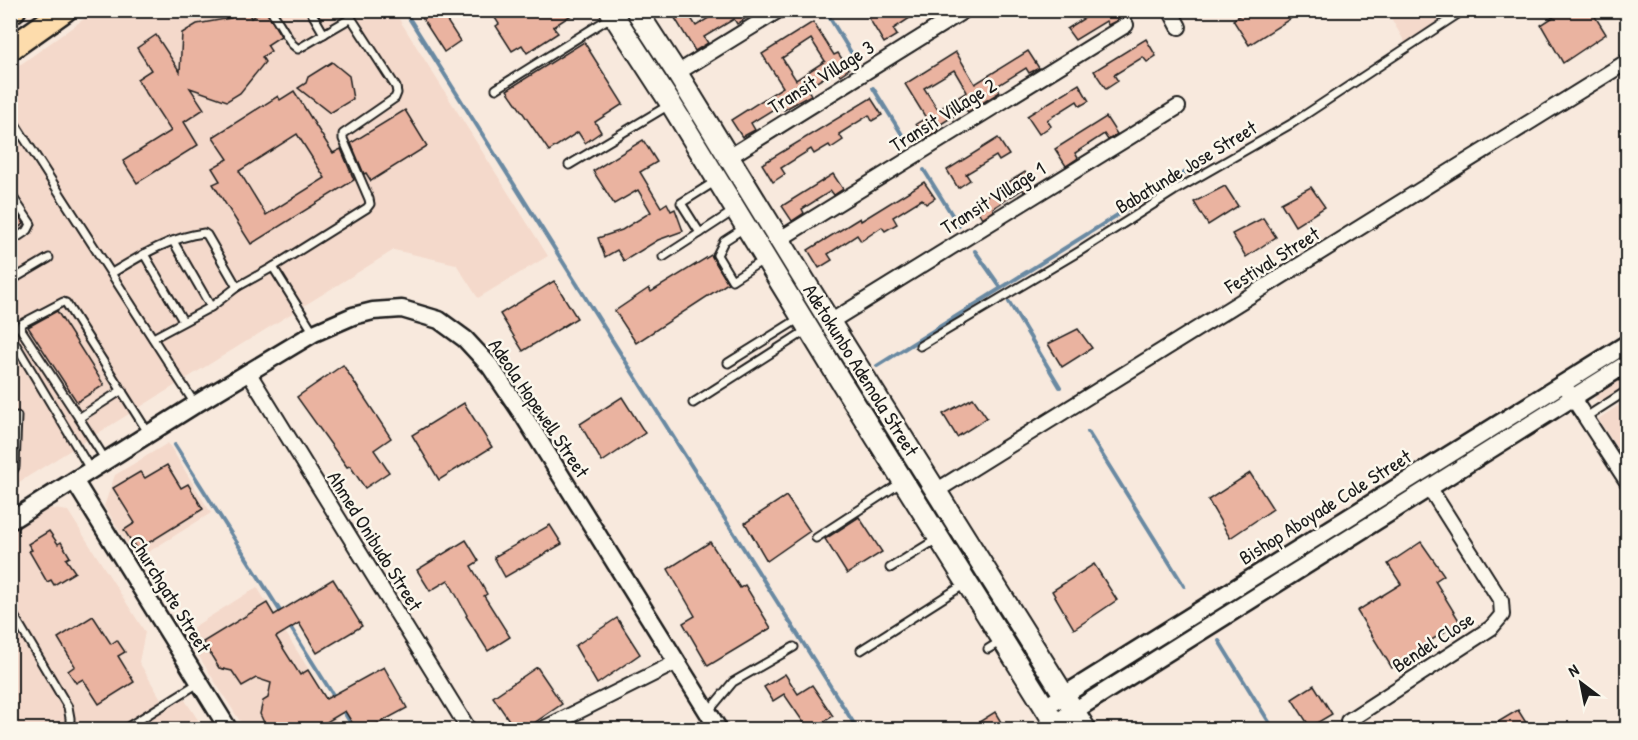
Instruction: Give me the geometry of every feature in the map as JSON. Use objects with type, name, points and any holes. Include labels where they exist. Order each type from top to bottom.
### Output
[{"type":"highway","points":[[10,50],[65,10]]},
{"type":"main road","name":"Adetokunbo Ademola Street","points":[[636,10],[1086,729]]},
{"type":"main road","name":"Adetokunbo Ademola Street","points":[[612,13],[747,226],[967,583],[995,645],[1053,720]]},
{"type":"street","points":[[677,73],[779,10]]},
{"type":"street","name":"Transit Village 3","points":[[729,157],[965,10]]},
{"type":"street","points":[[1170,10],[1179,27]]},
{"type":"street","name":"Transit Village 2","points":[[780,239],[1126,25]]},
{"type":"street","name":"Festival Street","points":[[936,491],[1628,61]]},
{"type":"street","name":"Transit Village 1","points":[[830,322],[1178,107]]},
{"type":"street","name":"Adeola Hopewell Street","points":[[10,522],[196,404],[314,333],[353,316],[373,311],[402,309],[439,320],[465,339],[490,366],[525,418],[719,729]]},
{"type":"street","name":"Bishop Aboyade Cole Street","points":[[1053,720],[1069,703],[1628,343]]},
{"type":"street","name":"Bishop Aboyade Cole Street","points":[[1069,703],[1429,487],[1628,363]]},
{"type":"street","name":"Ahmed Onibudo Street","points":[[248,372],[469,729]]},
{"type":"street","points":[[1563,383],[1628,483]]},
{"type":"street","name":"Churchgate Street","points":[[75,482],[229,729]]},
{"type":"street","name":"Bendel Close","points":[[1348,721],[1491,628],[1502,615],[1501,601],[1429,487]]},
{"type":"street","points":[[541,729],[676,662]]},
{"type":"lane","points":[[271,10],[294,47],[298,49],[351,18]]},
{"type":"lane","points":[[310,10],[324,34]]},
{"type":"lane","points":[[153,338],[211,306],[237,287],[273,267],[370,204],[343,134],[395,99],[397,93],[396,87],[346,10]]},
{"type":"lane","name":"Babatunde Jose Street","points":[[920,346],[1080,251],[1182,186],[1292,124],[1464,10]]},
{"type":"lane","points":[[496,89],[612,13]]},
{"type":"lane","points":[[569,165],[671,104]]},
{"type":"lane","points":[[10,116],[196,404]]},
{"type":"lane","points":[[700,233],[681,203],[718,180]]},
{"type":"lane","points":[[10,193],[31,224],[28,230],[10,242]]},
{"type":"lane","points":[[663,257],[736,209]]},
{"type":"lane","points":[[747,226],[724,241],[717,255],[732,280],[766,258]]},
{"type":"lane","points":[[112,273],[144,254],[173,241],[199,234],[207,235],[237,287]]},
{"type":"lane","points":[[173,241],[211,306]]},
{"type":"lane","points":[[144,254],[183,321]]},
{"type":"lane","points":[[10,281],[49,258]]},
{"type":"lane","points":[[273,267],[314,333]]},
{"type":"lane","points":[[107,461],[20,328],[21,324],[60,302],[66,303],[149,434]]},
{"type":"lane","points":[[728,363],[806,323]]},
{"type":"lane","points":[[693,403],[806,323]]},
{"type":"lane","points":[[10,335],[91,471]]},
{"type":"lane","points":[[79,417],[122,390]]},
{"type":"lane","points":[[1586,417],[1628,390]]},
{"type":"lane","points":[[10,476],[15,467],[17,416]]},
{"type":"lane","points":[[816,538],[904,481]]},
{"type":"lane","points":[[890,568],[939,537]]},
{"type":"lane","points":[[861,650],[967,583]]},
{"type":"lane","points":[[10,609],[68,707],[70,729]]},
{"type":"lane","points":[[708,712],[733,682],[794,647]]},
{"type":"lane","points":[[123,729],[200,682]]},
{"type":"shaded area","points":[[95,11],[394,11],[548,256],[478,298],[456,264],[394,250],[11,487],[10,72]]},
{"type":"shaded area","points":[[1387,11],[1464,11],[1407,46]]},
{"type":"shaded area","points":[[1627,369],[1627,464],[1598,419],[1621,404],[1614,394],[1601,402],[1595,398],[1597,389]]},
{"type":"shaded area","points":[[168,443],[211,513],[137,559],[104,506],[115,475]]},
{"type":"shaded area","points":[[47,508],[68,511],[145,632],[139,662],[164,704],[177,698],[185,700],[204,729],[11,730],[11,531]]},
{"type":"shaded area","points":[[257,587],[339,718],[321,729],[245,729],[184,633]]},
{"type":"building","points":[[227,10],[247,10],[251,18],[265,10],[281,36],[267,45],[271,51],[262,57],[265,62],[240,93],[227,101],[190,88],[204,109],[184,122],[198,145],[137,183],[123,161],[171,131],[137,79],[151,70],[137,48],[156,35],[180,72],[182,33],[197,24],[231,18]]},
{"type":"building","points":[[417,10],[440,10],[460,41],[444,52]]},
{"type":"building","points":[[490,10],[579,10],[553,27],[558,33],[527,53],[522,45],[512,51],[496,26],[499,24]]},
{"type":"building","points":[[670,10],[686,10],[696,26],[721,10],[758,10],[737,24],[734,19],[704,37],[708,43],[695,51]]},
{"type":"building","points":[[864,10],[922,10],[893,29],[897,35],[884,43]]},
{"type":"building","points":[[1097,10],[1123,10],[1115,15],[1118,20],[1108,25],[1106,21],[1075,40],[1067,29]]},
{"type":"building","points":[[1248,10],[1304,10],[1249,45],[1233,20]]},
{"type":"building","points":[[1564,10],[1591,10],[1606,34],[1563,63],[1541,25]]},
{"type":"building","points":[[813,22],[834,55],[838,53],[849,69],[840,75],[836,70],[807,88],[811,95],[784,110],[780,105],[751,123],[755,130],[742,137],[731,120],[783,87],[762,54]],"holes":[[[811,39],[825,61],[796,80],[782,58]]]},
{"type":"building","points":[[1146,39],[1156,56],[1147,62],[1143,57],[1114,75],[1118,81],[1106,89],[1094,71]]},
{"type":"building","points":[[584,42],[623,104],[595,122],[601,132],[585,143],[578,132],[549,151],[507,90]]},
{"type":"building","points":[[1028,51],[1039,68],[1029,73],[1026,68],[997,86],[1000,92],[968,112],[965,109],[936,127],[938,131],[925,138],[916,124],[926,118],[905,84],[956,52],[975,84]],"holes":[[[954,70],[967,92],[938,110],[924,88]]]},
{"type":"building","points":[[332,62],[349,76],[353,99],[330,113],[298,88],[306,83],[308,77]]},
{"type":"building","points":[[1079,84],[1089,101],[1080,106],[1077,101],[1047,120],[1051,126],[1039,134],[1027,116]]},
{"type":"building","points":[[294,91],[333,153],[341,149],[354,180],[251,244],[213,184],[220,181],[212,168],[228,159],[213,137],[278,96],[280,100]],"holes":[[[297,134],[325,178],[266,215],[239,171]]]},
{"type":"building","points":[[871,98],[882,115],[872,121],[869,115],[839,134],[843,140],[831,148],[829,145],[814,154],[811,149],[781,168],[785,174],[773,182],[762,164]]},
{"type":"building","points":[[405,110],[427,146],[371,181],[366,173],[364,174],[351,143]]},
{"type":"building","points":[[1106,117],[1117,134],[1108,140],[1104,134],[1075,153],[1078,158],[1066,166],[1055,149]]},
{"type":"building","points":[[998,138],[1009,155],[999,161],[996,156],[966,174],[970,180],[958,188],[947,170]]},
{"type":"building","points":[[643,140],[657,162],[640,172],[661,207],[667,203],[671,211],[675,209],[683,231],[658,240],[624,261],[617,250],[605,257],[598,238],[622,230],[651,212],[638,190],[614,204],[593,171]]},
{"type":"building","points":[[1025,172],[1033,186],[1024,192],[1023,189],[993,208],[994,210],[982,218],[974,204]]},
{"type":"building","points":[[833,174],[843,189],[834,195],[831,191],[802,209],[804,213],[792,221],[782,206]]},
{"type":"building","points":[[924,182],[935,198],[926,204],[922,199],[893,217],[897,224],[885,231],[882,227],[861,241],[857,235],[828,254],[832,260],[819,268],[808,250]]},
{"type":"building","points":[[1225,186],[1238,206],[1208,225],[1194,202]]},
{"type":"building","points":[[1311,187],[1325,207],[1295,226],[1281,203]]},
{"type":"building","points":[[10,204],[24,224],[10,233]]},
{"type":"building","points":[[1263,218],[1276,237],[1246,257],[1232,234]]},
{"type":"building","points":[[711,255],[728,283],[636,343],[615,311],[649,288],[651,292]]},
{"type":"building","points":[[554,281],[577,318],[523,351],[500,314]]},
{"type":"building","points":[[57,311],[104,385],[77,402],[28,327]]},
{"type":"building","points":[[1078,329],[1092,348],[1062,367],[1048,344]]},
{"type":"building","points":[[343,365],[391,438],[374,450],[389,472],[365,488],[350,466],[347,467],[297,397]]},
{"type":"building","points":[[622,397],[645,433],[602,462],[580,424]]},
{"type":"building","points":[[973,398],[987,418],[957,437],[943,414]]},
{"type":"building","points":[[464,403],[492,447],[439,480],[412,435]]},
{"type":"building","points":[[167,465],[181,488],[188,484],[203,509],[137,550],[124,530],[135,523],[113,488],[140,472],[145,478]]},
{"type":"building","points":[[1250,473],[1273,509],[1230,538],[1208,500]]},
{"type":"building","points":[[786,496],[810,531],[767,561],[745,523]]},
{"type":"building","points":[[859,517],[882,552],[847,574],[825,539]]},
{"type":"building","points":[[550,525],[562,544],[505,577],[494,557]]},
{"type":"building","points":[[49,531],[58,544],[61,542],[70,557],[66,559],[75,572],[54,585],[51,580],[47,582],[29,551],[32,550],[28,544]]},
{"type":"building","points":[[466,540],[479,561],[471,566],[487,594],[484,596],[510,637],[488,651],[466,616],[448,580],[430,591],[417,570]]},
{"type":"building","points":[[710,542],[740,588],[745,585],[771,628],[708,666],[683,623],[695,616],[668,569]]},
{"type":"building","points":[[1421,542],[1444,575],[1435,581],[1460,622],[1392,668],[1357,611],[1401,584],[1388,564]]},
{"type":"building","points":[[1094,564],[1117,600],[1074,629],[1052,591]]},
{"type":"building","points":[[333,579],[362,626],[317,653],[299,623],[276,637],[300,675],[308,670],[326,699],[384,667],[407,708],[368,729],[356,729],[345,711],[315,729],[267,729],[260,714],[263,701],[268,698],[271,683],[256,678],[242,686],[232,671],[219,668],[203,642],[267,603],[274,615]]},
{"type":"building","points":[[93,616],[111,644],[117,640],[125,652],[118,656],[134,682],[99,704],[83,679],[76,683],[68,671],[75,666],[58,638]]},
{"type":"building","points":[[617,618],[640,654],[597,684],[575,646]]},
{"type":"building","points":[[537,667],[562,704],[525,729],[515,729],[493,697]]},
{"type":"building","points":[[785,674],[798,694],[812,685],[833,716],[813,729],[808,729],[784,694],[773,701],[764,687]]},
{"type":"building","points":[[1314,685],[1332,714],[1310,727],[1292,699]]},
{"type":"building","points":[[1518,710],[1530,729],[1503,729],[1498,722]]},
{"type":"building","points":[[995,712],[1005,729],[968,729]]},
{"type":"waterway","points":[[404,10],[858,730]]},
{"type":"waterway","points":[[825,10],[855,59]]},
{"type":"waterway","points":[[873,88],[906,141]]},
{"type":"waterway","points":[[877,366],[1213,155]]},
{"type":"waterway","points":[[924,170],[959,226]]},
{"type":"waterway","points":[[975,251],[1001,288]]},
{"type":"waterway","points":[[1009,302],[1060,387]]},
{"type":"waterway","points":[[1088,432],[1184,586]]},
{"type":"waterway","points":[[175,445],[282,614]]},
{"type":"waterway","points":[[289,625],[335,698]]},
{"type":"waterway","points":[[1219,641],[1274,730]]},
{"type":"waterway","points":[[342,709],[355,730]]}]
